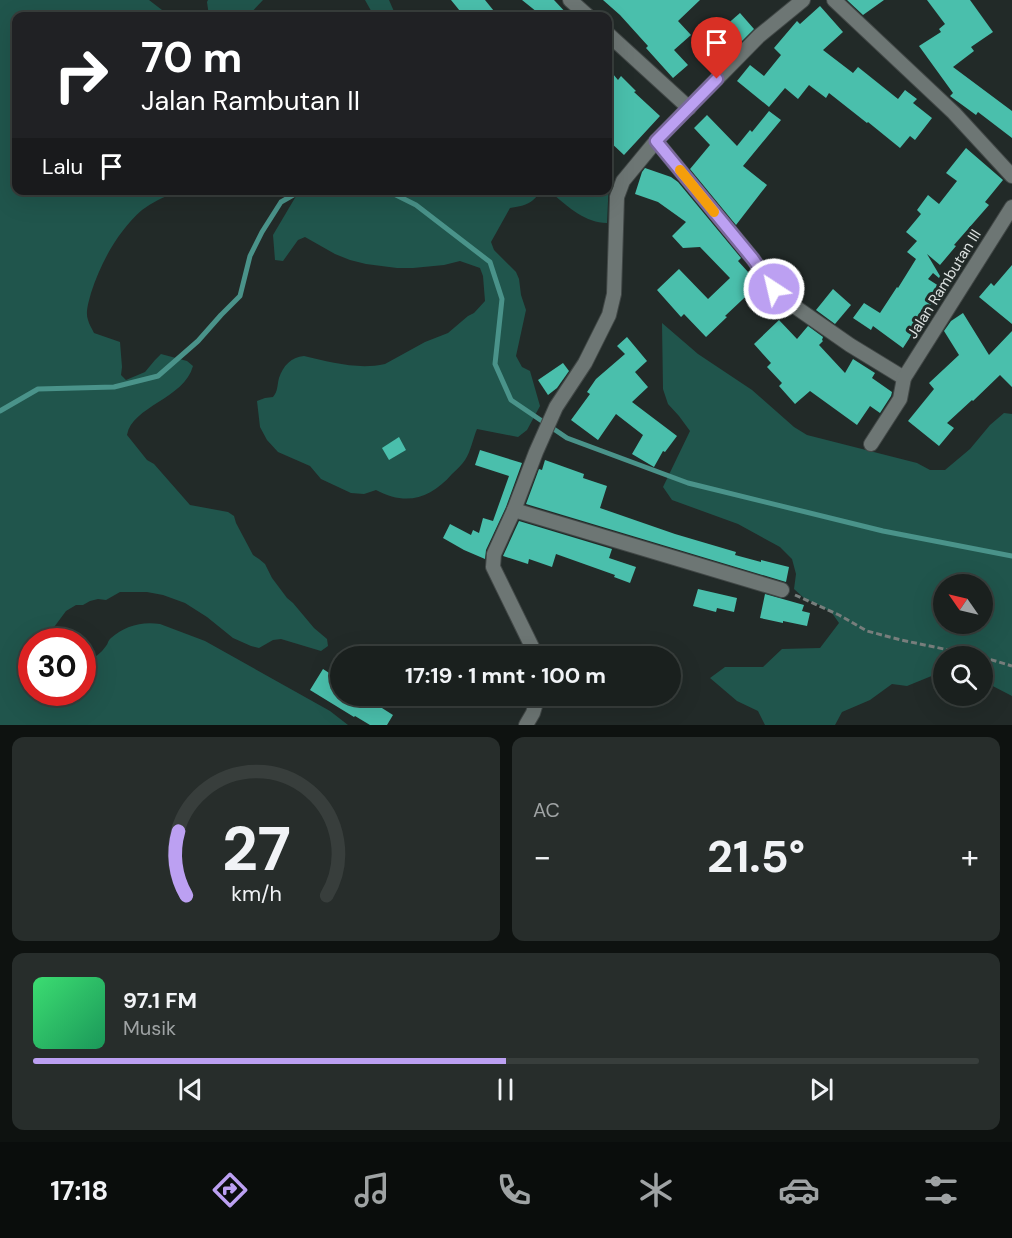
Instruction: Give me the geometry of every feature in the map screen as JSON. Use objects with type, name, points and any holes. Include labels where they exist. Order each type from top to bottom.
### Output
[{"type":"street","points":[[570,0],[584,12]]},
{"type":"street","points":[[532,646],[493,567],[494,554],[556,407],[585,363],[609,315],[614,294],[617,197],[622,181],[656,141],[759,36],[803,0]]},
{"type":"street","points":[[834,0],[954,113],[1012,176]]},
{"type":"street","points":[[612,38],[689,108]]},
{"type":"street","points":[[656,141],[753,259],[774,289],[822,326],[904,378]]},
{"type":"street","name":"Jalan Rambutan III","points":[[871,444],[900,399],[904,378],[1012,207]]},
{"type":"street","points":[[514,510],[782,590]]},
{"type":"street","points":[[526,725],[535,706]]},
{"type":"path","points":[[782,590],[839,615],[867,631],[933,647]]},
{"type":"path","points":[[993,660],[1012,666]]},
{"type":"green space","points":[[0,0],[149,0],[164,12],[12,12],[12,195],[170,195],[142,210],[125,227],[105,259],[91,293],[87,310],[88,322],[94,333],[120,342],[121,375],[126,380],[145,372],[161,354],[187,361],[193,366],[180,387],[138,417],[131,425],[127,435],[147,460],[154,464],[190,505],[228,512],[234,516],[253,555],[265,564],[287,598],[327,639],[328,646],[321,651],[281,639],[273,640],[259,648],[251,646],[233,638],[185,603],[147,592],[120,592],[106,600],[98,599],[83,605],[76,605],[66,611],[53,628],[18,628],[18,706],[96,706],[96,656],[111,638],[122,630],[134,625],[153,623],[205,641],[330,711],[348,725],[0,725]]},
{"type":"green space","points":[[208,0],[263,0],[252,12],[208,12]]},
{"type":"green space","points":[[365,0],[389,0],[394,12],[372,12]]},
{"type":"green space","points":[[297,195],[538,195],[529,203],[510,208],[491,242],[494,250],[516,272],[526,310],[516,356],[522,367],[530,371],[540,406],[527,430],[518,437],[477,429],[464,462],[444,483],[426,494],[407,499],[397,498],[376,490],[364,494],[351,493],[321,479],[310,466],[278,452],[267,440],[260,427],[257,401],[273,397],[279,378],[291,360],[304,356],[354,366],[385,364],[425,342],[448,333],[474,313],[485,301],[480,268],[460,261],[413,268],[366,264],[335,254],[305,237],[298,240],[283,261],[275,260],[273,235]]},
{"type":"green space","points":[[554,195],[608,195],[607,223],[592,220],[571,209]]},
{"type":"green space","points":[[662,323],[698,354],[752,390],[794,427],[807,435],[917,463],[930,470],[945,470],[970,449],[990,425],[1004,413],[1012,414],[1012,696],[993,686],[993,646],[933,646],[933,675],[907,686],[892,684],[870,700],[842,712],[835,725],[765,725],[758,711],[737,701],[710,678],[725,667],[763,667],[782,649],[820,648],[839,623],[832,613],[805,599],[794,589],[796,574],[792,559],[780,547],[738,524],[672,500],[663,487],[690,431],[668,404],[663,389]]},
{"type":"building","points":[[451,0],[485,0],[495,12],[461,12]]},
{"type":"building","points":[[522,0],[554,0],[565,12],[537,12]]},
{"type":"building","points":[[603,0],[700,0],[678,21],[691,35],[674,50],[688,65],[673,78],[646,48],[648,46]]},
{"type":"building","points":[[847,0],[884,0],[863,15]]},
{"type":"building","points":[[927,0],[970,0],[993,32],[971,47],[974,51],[953,67],[1012,111],[1012,138],[978,112],[976,115],[950,96],[953,93],[919,46],[941,32],[939,29],[945,24]]},
{"type":"building","points":[[820,6],[843,32],[823,50],[853,73],[858,67],[898,99],[905,90],[917,99],[913,103],[932,118],[915,140],[910,136],[900,148],[829,93],[826,98],[809,85],[798,99],[785,88],[769,107],[737,81],[750,65],[764,76],[781,55],[774,48],[797,21],[800,24]]},
{"type":"building","points":[[740,13],[754,29],[733,50],[717,33]]},
{"type":"building","points":[[612,73],[618,80],[621,76],[636,91],[634,92],[660,116],[624,155],[612,144]]},
{"type":"building","points":[[769,111],[781,120],[743,166],[767,185],[736,225],[690,169],[710,145],[694,128],[707,115],[737,146]]},
{"type":"building","points":[[966,148],[1003,180],[985,202],[989,205],[954,245],[956,246],[940,265],[927,254],[940,276],[939,278],[933,273],[928,279],[942,288],[903,348],[873,326],[871,330],[853,318],[864,303],[880,313],[898,288],[916,259],[907,252],[917,241],[906,232],[921,214],[917,210],[928,195],[939,204],[957,181],[946,173]]},
{"type":"building","points":[[645,168],[671,177],[678,182],[741,258],[738,261],[759,284],[706,337],[684,314],[681,317],[657,290],[679,269],[708,299],[730,278],[700,247],[683,248],[672,236],[686,222],[658,202],[635,194]]},
{"type":"building","points":[[1012,265],[1012,324],[979,297],[991,283],[994,286]]},
{"type":"building","points":[[833,289],[851,305],[835,324],[816,310]]},
{"type":"building","points":[[963,313],[989,355],[1012,331],[1012,387],[1000,375],[947,423],[954,428],[939,446],[908,421],[934,389],[929,383],[959,355],[944,331],[951,321]]},
{"type":"building","points":[[779,320],[797,339],[808,326],[823,337],[819,345],[845,373],[853,359],[875,373],[872,378],[892,392],[880,413],[870,406],[857,425],[810,391],[795,404],[779,386],[782,383],[767,367],[771,363],[754,344]]},
{"type":"building","points":[[627,337],[647,361],[635,372],[648,387],[632,402],[677,436],[665,452],[663,451],[654,467],[632,454],[643,435],[616,414],[598,440],[571,420],[590,394],[587,392],[596,379],[625,354],[617,346]]},
{"type":"building","points":[[563,363],[569,371],[557,388],[548,395],[538,380]]},
{"type":"building","points":[[399,437],[406,450],[389,460],[382,448]]},
{"type":"building","points":[[480,450],[522,463],[506,507],[486,550],[485,559],[443,538],[450,524],[471,535],[473,530],[479,533],[483,518],[493,521],[509,476],[475,465]]},
{"type":"building","points":[[545,460],[584,474],[583,478],[607,486],[600,508],[736,552],[735,555],[789,567],[786,582],[526,504],[539,469],[542,470]]},
{"type":"building","points":[[519,521],[612,549],[609,558],[636,567],[630,583],[614,577],[615,575],[556,554],[552,567],[529,559],[528,564],[503,556]]},
{"type":"building","points":[[698,589],[737,598],[734,612],[717,608],[716,612],[693,606]]},
{"type":"building","points":[[765,594],[804,605],[802,611],[810,613],[807,626],[760,618]]},
{"type":"building","points":[[323,669],[330,674],[330,702],[310,690]]},
{"type":"building","points":[[336,706],[379,706],[393,715],[387,725],[370,725]]},
{"type":"waterway","points":[[0,411],[38,389],[114,387],[158,376],[198,341],[240,296],[250,256],[262,232],[281,202],[293,195]]},
{"type":"waterway","points":[[396,195],[416,205],[490,262],[502,299],[495,364],[511,400],[567,438],[688,483],[883,531],[1012,556]]},
{"type":"slow traffic","points":[[680,170],[714,212]]},
{"type":"route","points":[[717,79],[656,141],[753,259],[774,289]]}]
